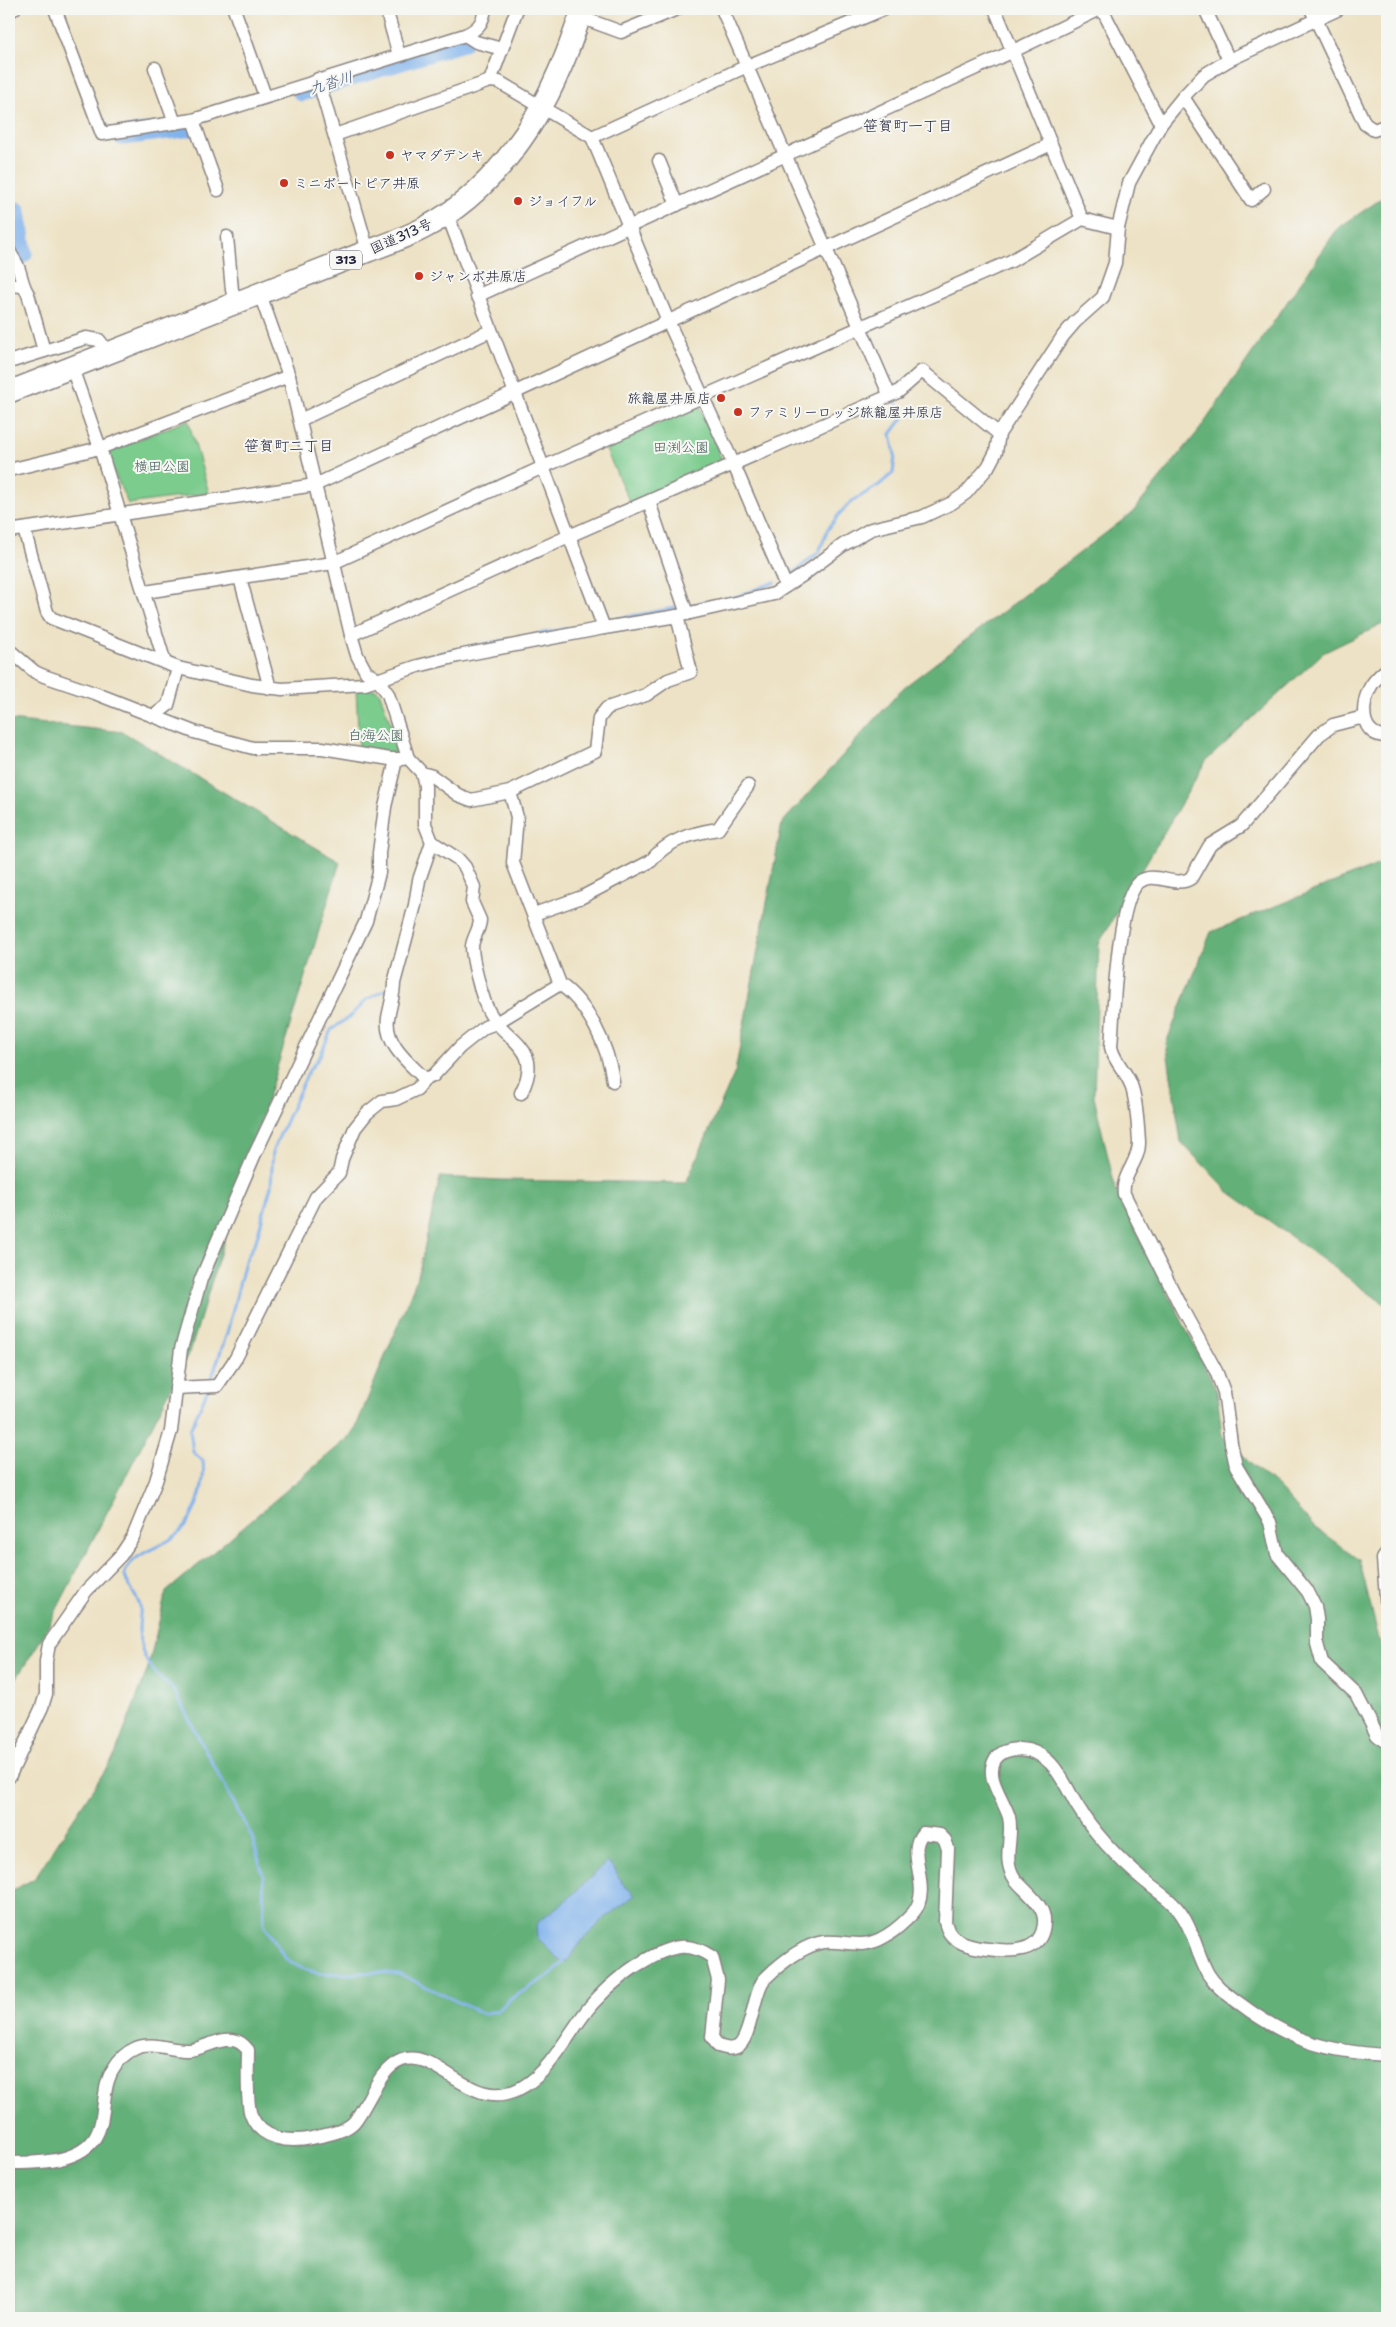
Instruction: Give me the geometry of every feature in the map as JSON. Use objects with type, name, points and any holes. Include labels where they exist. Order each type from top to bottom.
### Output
[{"type":"highway","name":"国道313号","points":[[9,392],[425,228],[475,191],[504,162],[528,131],[542,108],[561,68],[581,13]]},
{"type":"street","points":[[9,11],[14,9]]},
{"type":"street","points":[[55,9],[102,134],[192,120],[265,96],[320,85],[399,55],[476,30],[484,20],[485,9]]},
{"type":"street","points":[[234,9],[265,96]]},
{"type":"street","points":[[386,9],[399,55]]},
{"type":"street","points":[[490,80],[517,9]]},
{"type":"street","points":[[581,13],[621,32],[677,9]]},
{"type":"street","points":[[722,9],[745,67],[889,394]]},
{"type":"street","points":[[592,137],[745,67],[884,9]]},
{"type":"street","points":[[995,9],[1082,218]]},
{"type":"street","points":[[477,296],[1012,52],[1101,9],[1161,124]]},
{"type":"street","points":[[1205,9],[1230,60]]},
{"type":"street","points":[[24,529],[47,612],[51,618],[178,668],[270,688],[358,684],[378,680],[418,666],[458,656],[682,615],[774,594],[843,545],[871,529],[922,517],[952,503],[966,493],[988,467],[996,452],[999,434],[1063,336],[1075,322],[1103,297],[1115,263],[1118,228],[1129,183],[1161,124],[1204,75],[1314,14],[1339,9]]},
{"type":"street","points":[[1314,14],[1365,124],[1374,130],[1387,125]]},
{"type":"street","points":[[465,35],[476,42],[502,49]]},
{"type":"street","points":[[155,68],[175,123]]},
{"type":"street","points":[[335,135],[490,80],[498,82],[592,137],[668,321],[734,465],[786,586]]},
{"type":"street","points":[[320,85],[368,251]]},
{"type":"street","points":[[1183,97],[1251,200],[1264,189]]},
{"type":"street","points":[[192,120],[218,190]]},
{"type":"street","points":[[9,531],[315,485],[1050,144]]},
{"type":"street","points":[[659,160],[677,205]]},
{"type":"street","points":[[450,211],[450,221],[477,296],[604,628]]},
{"type":"street","points":[[145,592],[333,563],[543,467],[1011,261],[1082,218],[1118,228]]},
{"type":"street","points":[[227,237],[232,290],[237,303]]},
{"type":"street","points":[[13,258],[22,286],[28,294],[44,351]]},
{"type":"street","points":[[9,286],[22,286]]},
{"type":"street","points":[[9,1777],[42,1707],[46,1694],[46,1661],[49,1644],[86,1591],[110,1568],[133,1538],[164,1455],[170,1431],[181,1349],[201,1279],[254,1156],[366,921],[379,873],[379,853],[385,807],[402,759],[388,694],[378,680],[366,672],[357,655],[333,563],[289,376],[260,294]]},
{"type":"street","points":[[300,420],[490,331]]},
{"type":"street","points":[[9,362],[86,338],[100,340],[109,353]]},
{"type":"street","points":[[72,368],[100,448],[165,663]]},
{"type":"street","points":[[351,635],[569,536],[734,465],[889,394],[898,392],[922,371],[999,434]]},
{"type":"street","points":[[9,470],[100,448],[289,376]]},
{"type":"street","points":[[9,650],[35,672],[44,676],[194,732],[253,748],[322,748],[402,759],[466,799],[478,799],[510,792],[595,751],[599,718],[607,708],[646,695],[668,680],[691,672],[682,615],[649,502]]},
{"type":"street","points":[[240,578],[270,688]]},
{"type":"street","points":[[154,716],[168,705],[178,668]]},
{"type":"street","points":[[1387,669],[1370,686],[1364,717],[1366,726],[1373,733],[1387,736]]},
{"type":"street","points":[[1364,717],[1333,725],[1320,735],[1241,826],[1210,845],[1191,878],[1180,882],[1153,877],[1144,879],[1135,887],[1122,925],[1111,1047],[1113,1056],[1126,1074],[1132,1088],[1140,1144],[1138,1155],[1125,1182],[1124,1194],[1182,1309],[1216,1371],[1224,1392],[1230,1443],[1236,1466],[1270,1522],[1277,1554],[1308,1592],[1315,1606],[1317,1644],[1322,1662],[1356,1694],[1377,1734],[1387,1743]]},
{"type":"street","points":[[422,773],[425,786],[425,824],[432,842],[458,859],[465,867],[474,887],[472,902],[480,920],[472,945],[485,1002],[492,1019],[519,1043],[528,1056],[527,1081],[521,1093]]},
{"type":"street","points":[[534,914],[582,898],[651,861],[658,852],[686,836],[718,830],[748,786]]},
{"type":"street","points":[[510,792],[517,817],[514,863],[560,984],[567,989],[596,1027],[606,1048],[612,1081]]},
{"type":"street","points":[[425,1079],[401,1056],[395,1047],[388,1020],[394,983],[415,906],[419,880],[432,842]]},
{"type":"street","points":[[176,1388],[217,1386],[236,1358],[316,1197],[338,1173],[355,1128],[367,1113],[382,1101],[396,1099],[417,1089],[425,1079],[433,1076],[460,1047],[485,1027],[496,1023],[560,984]]},
{"type":"street","points":[[1387,1552],[1384,1559],[1387,1610]]},
{"type":"street","points":[[9,2164],[35,2162],[77,2154],[90,2145],[100,2129],[105,2087],[113,2068],[124,2055],[137,2048],[148,2046],[186,2050],[199,2049],[221,2041],[232,2040],[242,2043],[248,2050],[251,2114],[264,2130],[280,2140],[291,2142],[323,2136],[343,2129],[353,2123],[385,2074],[394,2064],[403,2060],[416,2058],[472,2089],[488,2094],[504,2095],[521,2088],[535,2079],[593,2003],[610,1984],[648,1958],[669,1948],[686,1946],[702,1950],[712,1957],[718,1980],[712,2037],[718,2046],[728,2049],[738,2047],[744,2038],[757,1994],[764,1981],[788,1959],[805,1948],[824,1942],[864,1944],[880,1939],[904,1922],[915,1910],[921,1894],[916,1848],[918,1839],[923,1834],[940,1834],[946,1840],[948,1849],[945,1922],[948,1931],[954,1938],[960,1942],[980,1948],[1016,1951],[1027,1948],[1041,1936],[1045,1920],[1038,1905],[1016,1880],[1008,1866],[1009,1816],[992,1776],[992,1767],[996,1758],[1002,1752],[1012,1749],[1034,1752],[1053,1764],[1090,1828],[1110,1850],[1176,1906],[1188,1924],[1203,1964],[1218,1987],[1277,2029],[1308,2043],[1334,2050],[1387,2055]]},
{"type":"green space","points":[[1387,195],[1387,622],[1323,653],[1206,761],[1099,943],[1094,1097],[1115,1187],[1217,1391],[1222,1435],[1279,1488],[1314,1527],[1359,1559],[1383,1655],[1387,1657],[1387,2318],[9,2318],[9,1892],[34,1879],[115,1755],[148,1668],[166,1592],[353,1434],[418,1276],[440,1177],[501,1180],[686,1183],[735,1072],[782,823],[903,688],[1132,513],[1200,429],[1338,228]]},
{"type":"green space","name":"田渕公園","points":[[693,407],[700,408],[722,460],[721,465],[631,505],[605,448]]},
{"type":"green space","name":"横田公園","points":[[188,420],[209,493],[128,504],[108,459],[112,450]]},
{"type":"green space","name":"白海公園","points":[[356,689],[374,689],[379,691],[395,736],[396,755],[359,749]]},
{"type":"green space","points":[[9,720],[123,732],[340,862],[190,1352],[42,1638],[9,1690]]},
{"type":"green space","points":[[1387,861],[1387,1306],[1228,1191],[1181,1142],[1166,1043],[1211,932]]},
{"type":"water","points":[[607,1862],[615,1869],[621,1882],[635,1895],[605,1918],[582,1941],[567,1961],[561,1961],[537,1937],[536,1926],[540,1920],[570,1897]]},
{"type":"waterway","name":"九沓川","points":[[302,92],[463,42]]},
{"type":"waterway","name":"九沓川","points":[[122,136],[192,127]]},
{"type":"waterway","name":"九沓川","points":[[9,264],[23,253],[17,211]]},
{"type":"waterway","points":[[792,574],[819,552],[828,529],[841,512],[851,502],[879,485],[893,473],[895,455],[891,434],[903,418],[895,399]]},
{"type":"waterway","points":[[690,605],[736,597],[775,582]]},
{"type":"waterway","points":[[611,620],[679,607]]},
{"type":"waterway","points":[[427,657],[453,650],[597,623]]},
{"type":"waterway","points":[[395,666],[414,661]]},
{"type":"waterway","points":[[422,832],[425,848]]},
{"type":"waterway","points":[[210,1383],[227,1333],[245,1261],[256,1241],[271,1186],[273,1150],[308,1072],[320,1056],[331,1030],[352,1015],[366,1000],[389,988]]},
{"type":"waterway","points":[[208,1389],[190,1430],[193,1452],[203,1461],[202,1482],[197,1504],[192,1515],[179,1532],[165,1543],[134,1560],[125,1572],[125,1575],[140,1606],[139,1629],[144,1656],[153,1670],[173,1689],[252,1837],[263,1875],[264,1924],[285,1958],[301,1968],[318,1973],[349,1974],[374,1972],[400,1974],[483,2014],[498,2010],[509,2000],[553,1973],[564,1962]]},
{"type":"place","name":"ヤマダデンキ","points":[[390,155]]},
{"type":"place","name":"ミニボートピア井原","points":[[284,183]]},
{"type":"place","name":"ジョイフル","points":[[518,201]]},
{"type":"place","name":"ジャンボ井原店","points":[[419,276]]},
{"type":"place","name":"旅籠屋井原店","points":[[721,398]]},
{"type":"place","name":"ファミリーロッジ旅籠屋井原店","points":[[738,412]]},
{"type":"district","name":"笹賀町一丁目","points":[[908,126]]},
{"type":"district","name":"笹賀町二丁目","points":[[289,446]]}]
